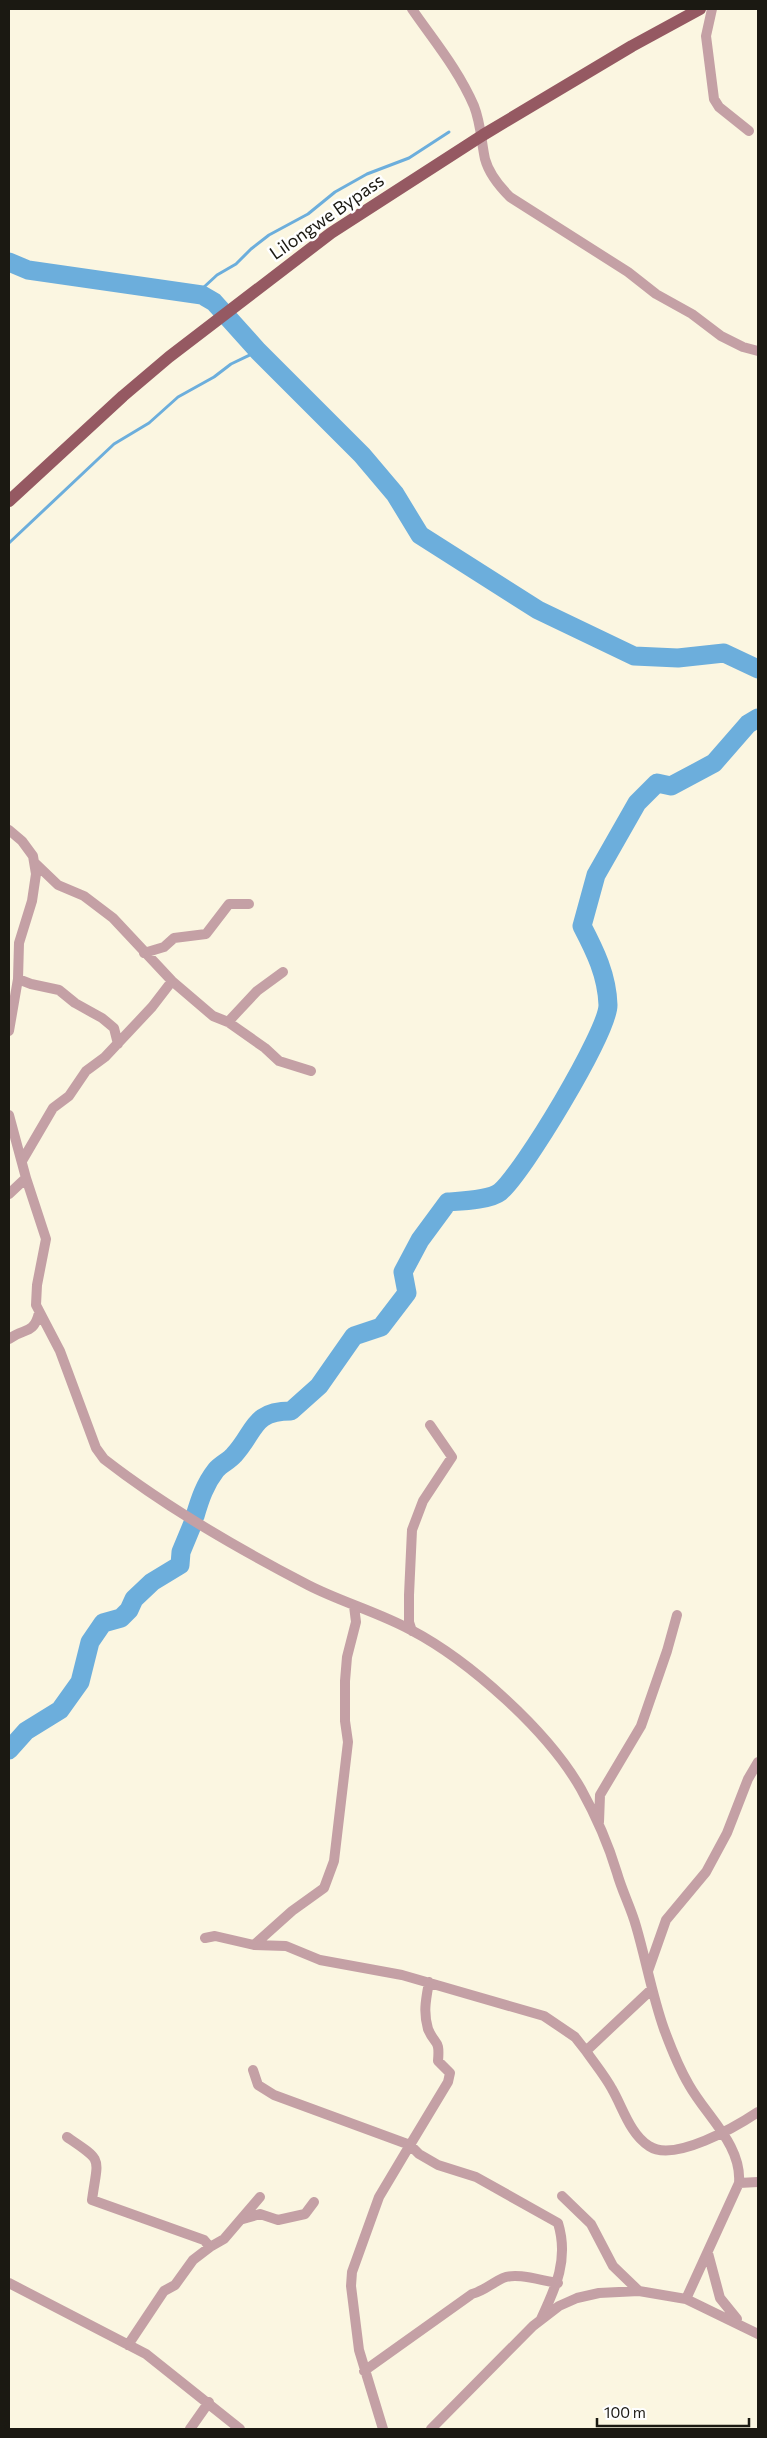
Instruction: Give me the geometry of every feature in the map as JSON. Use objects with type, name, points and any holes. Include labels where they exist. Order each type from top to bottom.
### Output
[{"type":"main road","name":"Lilongwe Bypass","points":[[9,501],[122,396],[212,322],[346,222],[483,135],[632,46],[700,9]]},
{"type":"street","points":[[412,9],[458,73],[475,108],[483,135],[488,166],[496,182],[510,197],[628,272],[656,294],[692,314],[721,336],[758,351]]},
{"type":"street","points":[[712,9],[706,36],[714,99],[719,107],[750,131]]},
{"type":"street","points":[[9,830],[28,849],[35,863],[58,885],[84,896],[102,909],[131,935],[144,953],[172,981],[213,1016],[228,1022],[265,1048],[279,1061],[312,1071]]},
{"type":"street","points":[[9,1031],[18,979],[19,943],[35,886],[35,863]]},
{"type":"street","points":[[144,953],[164,947],[174,938],[206,934],[229,904],[249,904]]},
{"type":"street","points":[[228,1022],[257,991],[283,972]]},
{"type":"street","points":[[18,979],[59,990],[75,1003],[102,1018],[114,1028],[118,1044]]},
{"type":"street","points":[[22,1161],[53,1108],[68,1096],[86,1071],[105,1057],[118,1044],[172,981]]},
{"type":"street","points":[[9,1115],[26,1178],[46,1238],[36,1305],[60,1352],[96,1448],[104,1460],[230,1544],[354,1606],[412,1630],[480,1678],[526,1719],[563,1762],[599,1824],[613,1857],[636,1924],[652,1989],[666,2034],[688,2084],[729,2142],[738,2164],[738,2183],[686,2299]]},
{"type":"street","points":[[9,1194],[26,1178]]},
{"type":"street","points":[[9,1339],[17,1333],[26,1332],[36,1325],[39,1313]]},
{"type":"street","points":[[412,1630],[408,1613],[412,1530],[423,1501],[452,1457],[430,1424]]},
{"type":"street","points":[[254,1945],[292,1911],[324,1888],[334,1860],[348,1742],[345,1721],[345,1681],[347,1657],[356,1622],[354,1606]]},
{"type":"street","points":[[599,1824],[600,1795],[641,1726],[667,1651],[676,1615]]},
{"type":"street","points":[[648,1972],[666,1920],[706,1872],[727,1833],[748,1779],[758,1762]]},
{"type":"street","points":[[206,1938],[216,1936],[254,1945],[286,1946],[320,1960],[402,1975],[544,2016],[575,2037],[612,2089],[634,2130],[649,2147],[660,2150],[681,2148],[722,2134],[758,2112]]},
{"type":"street","points":[[383,2429],[358,2350],[351,2286],[352,2272],[379,2197],[448,2082],[450,2073],[438,2061],[440,2046],[429,2030],[424,2009],[429,1982]]},
{"type":"street","points":[[586,2051],[652,1989]]},
{"type":"street","points":[[253,2070],[258,2085],[274,2095],[410,2145],[419,2154],[438,2165],[476,2177],[558,2223],[563,2239],[563,2260],[558,2283],[541,2319]]},
{"type":"street","points":[[67,2137],[94,2155],[98,2162],[92,2200],[204,2240],[210,2247]]},
{"type":"street","points":[[738,2183],[758,2182]]},
{"type":"street","points":[[562,2196],[591,2224],[614,2266],[639,2291]]},
{"type":"street","points":[[128,2345],[164,2291],[175,2284],[193,2260],[224,2239],[260,2197]]},
{"type":"street","points":[[242,2219],[260,2214],[278,2220],[305,2214],[314,2202]]},
{"type":"street","points":[[708,2253],[720,2298],[726,2308],[745,2328]]},
{"type":"street","points":[[364,2371],[472,2294],[484,2291],[503,2278],[512,2276],[558,2283]]},
{"type":"street","points":[[9,2283],[146,2354],[209,2402],[240,2429]]},
{"type":"street","points":[[431,2429],[541,2319],[559,2306],[577,2298],[599,2293],[639,2291],[686,2299],[758,2334]]},
{"type":"street","points":[[190,2429],[209,2402]]},
{"type":"waterway","points":[[202,295],[204,287],[217,275],[236,264],[269,235],[308,214],[335,192],[367,174],[409,158],[449,132]]},
{"type":"waterway","points":[[9,262],[28,270],[202,295],[214,302],[258,351],[362,455],[395,494],[420,535],[538,610],[634,656],[678,658],[724,653],[758,669]]},
{"type":"waterway","points":[[9,543],[114,444],[149,423],[178,397],[214,377],[231,364],[258,351]]},
{"type":"waterway","points":[[195,1516],[203,1492],[212,1475],[234,1455],[256,1424],[269,1414],[291,1411],[319,1386],[354,1336],[381,1327],[407,1293],[403,1272],[420,1240],[448,1202],[475,1200],[495,1195],[511,1180],[527,1159],[580,1071],[604,1020],[608,1005],[603,973],[582,926],[596,875],[637,803],[657,783],[671,786],[714,763],[748,724],[758,718]]},
{"type":"waterway","points":[[9,1750],[26,1731],[60,1710],[80,1682],[90,1642],[103,1623],[121,1618],[129,1610],[134,1599],[152,1582],[180,1565],[181,1552],[193,1523]]}]
